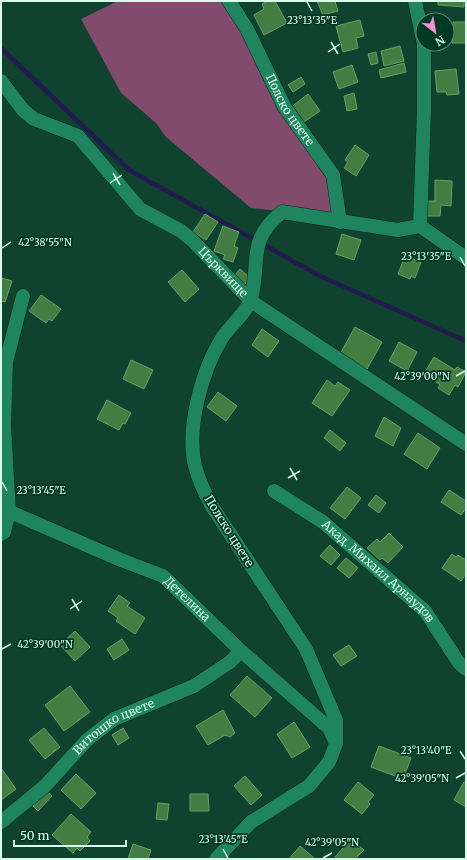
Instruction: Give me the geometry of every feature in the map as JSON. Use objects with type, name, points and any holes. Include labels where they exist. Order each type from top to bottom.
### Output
[{"type":"street","name":"Полско цвете","points":[[229,1],[247,28],[284,106],[333,175],[340,222]]},
{"type":"street","points":[[415,1],[417,12]]},
{"type":"street","points":[[420,226],[424,110],[424,52]]},
{"type":"street","name":"Църквище","points":[[1,81],[23,110],[34,119],[78,136],[140,209],[181,231],[192,240],[251,301],[466,444]]},
{"type":"street","points":[[251,301],[259,238],[270,222],[282,212],[398,230],[420,226],[466,258]]},
{"type":"street","points":[[1,534],[4,532],[5,510],[4,426],[6,362],[24,296]]},
{"type":"street","name":"Полско цвете","points":[[216,859],[251,822],[309,786],[329,762],[336,744],[336,720],[306,649],[213,508],[202,488],[195,465],[193,432],[205,372],[222,338],[251,301]]},
{"type":"street","name":"Акад. Михаил Арнаудов","points":[[274,490],[323,522],[425,611],[459,663],[466,669]]},
{"type":"street","name":"Детелина","points":[[5,510],[121,560],[163,576],[241,651],[329,728],[336,744]]},
{"type":"street","name":"Витошко цвете","points":[[1,822],[45,786],[87,740],[114,719],[194,686],[230,662],[241,651]]},
{"type":"shaded area","points":[[118,1],[229,1],[284,106],[333,175],[340,222],[304,214],[251,208],[166,137],[156,123],[121,93],[81,19]]},
{"type":"building","points":[[268,1],[275,1],[287,23],[264,35],[254,15],[264,9],[262,4]]},
{"type":"building","points":[[317,1],[335,1],[338,11],[323,15]]},
{"type":"building","points":[[438,1],[464,1],[464,7],[438,5]]},
{"type":"building","points":[[360,20],[364,36],[356,38],[358,48],[343,52],[336,26]]},
{"type":"building","points":[[455,22],[466,22],[466,43],[455,43]]},
{"type":"building","points":[[400,46],[404,61],[384,66],[381,51]]},
{"type":"building","points":[[376,52],[378,63],[371,65],[368,54]]},
{"type":"building","points":[[404,63],[406,72],[381,78],[379,70]]},
{"type":"building","points":[[352,65],[358,82],[339,89],[333,72]]},
{"type":"building","points":[[456,69],[459,94],[447,95],[446,92],[437,92],[435,71]]},
{"type":"building","points":[[301,77],[305,84],[293,92],[288,85]]},
{"type":"building","points":[[354,93],[357,109],[347,111],[344,96]]},
{"type":"building","points":[[308,94],[320,111],[301,124],[290,108]]},
{"type":"building","points":[[355,145],[369,155],[356,176],[344,168],[348,162],[345,160]]},
{"type":"building","points":[[435,180],[452,181],[451,206],[441,205],[440,216],[427,216],[427,201],[435,201]]},
{"type":"building","points":[[205,214],[218,222],[206,240],[193,232]]},
{"type":"building","points":[[223,226],[239,232],[234,246],[238,248],[233,262],[223,259],[225,255],[214,251]]},
{"type":"building","points":[[342,234],[361,240],[354,260],[336,254]]},
{"type":"building","points":[[405,256],[421,262],[415,278],[411,276],[410,279],[398,274]]},
{"type":"building","points":[[240,269],[250,278],[244,285],[233,277]]},
{"type":"building","points":[[182,270],[199,289],[185,302],[168,282]]},
{"type":"building","points":[[1,278],[12,281],[5,302],[1,301]]},
{"type":"building","points":[[41,295],[61,309],[52,321],[49,319],[46,323],[29,311]]},
{"type":"building","points":[[355,327],[382,342],[367,369],[340,354]]},
{"type":"building","points":[[262,329],[279,341],[268,357],[252,345]]},
{"type":"building","points":[[399,342],[417,352],[407,371],[389,361]]},
{"type":"building","points":[[434,357],[455,370],[457,367],[466,372],[458,387],[455,385],[449,395],[438,388],[440,385],[432,379],[433,377],[425,372]]},
{"type":"building","points":[[131,360],[153,370],[144,389],[123,379]]},
{"type":"building","points":[[327,380],[335,386],[338,382],[350,390],[332,416],[312,403]]},
{"type":"building","points":[[218,392],[237,406],[226,421],[207,407]]},
{"type":"building","points":[[107,400],[131,413],[125,424],[123,423],[119,430],[97,419]]},
{"type":"building","points":[[384,417],[401,428],[393,446],[375,436]]},
{"type":"building","points":[[330,430],[346,443],[340,451],[324,438]]},
{"type":"building","points":[[418,433],[440,448],[427,469],[404,454]]},
{"type":"building","points":[[347,487],[361,498],[345,519],[330,508]]},
{"type":"building","points":[[449,490],[466,501],[466,508],[461,515],[441,502]]},
{"type":"building","points":[[376,495],[386,503],[379,513],[368,505]]},
{"type":"building","points":[[389,533],[403,547],[388,563],[382,558],[380,560],[367,548],[377,539],[380,542]]},
{"type":"building","points":[[330,545],[340,555],[331,565],[320,556]]},
{"type":"building","points":[[452,554],[456,557],[458,555],[466,560],[466,574],[461,581],[442,568]]},
{"type":"building","points":[[346,558],[358,568],[349,578],[337,568]]},
{"type":"building","points":[[119,595],[130,603],[127,606],[145,618],[135,634],[116,621],[118,618],[108,611]]},
{"type":"building","points":[[75,631],[90,647],[75,661],[60,645]]},
{"type":"building","points":[[122,639],[129,650],[114,660],[107,649]]},
{"type":"building","points":[[349,645],[357,656],[341,666],[333,655]]},
{"type":"building","points":[[247,676],[272,698],[255,717],[230,695]]},
{"type":"building","points":[[70,686],[90,712],[64,731],[45,705]]},
{"type":"building","points":[[223,710],[235,733],[230,737],[225,735],[208,745],[196,726]]},
{"type":"building","points":[[294,722],[310,747],[292,758],[277,734]]},
{"type":"building","points":[[44,728],[60,747],[45,759],[29,740]]},
{"type":"building","points":[[123,728],[129,738],[118,745],[112,735]]},
{"type":"building","points":[[379,746],[411,758],[403,779],[371,767]]},
{"type":"building","points":[[1,768],[16,789],[1,800]]},
{"type":"building","points":[[76,774],[96,793],[81,809],[61,790]]},
{"type":"building","points":[[245,776],[262,795],[251,805],[234,786]]},
{"type":"building","points":[[358,782],[374,795],[368,802],[370,804],[362,814],[344,800]]},
{"type":"building","points":[[464,782],[466,783],[466,807],[454,800]]},
{"type":"building","points":[[47,791],[52,796],[38,811],[33,806]]},
{"type":"building","points":[[190,794],[208,794],[209,811],[190,811]]},
{"type":"building","points":[[158,803],[169,804],[167,820],[156,819]]},
{"type":"building","points":[[71,814],[91,832],[87,837],[90,841],[80,851],[77,848],[73,853],[52,835]]},
{"type":"building","points":[[351,839],[364,850],[355,859],[338,859],[335,857]]},
{"type":"building","points":[[133,844],[151,850],[148,859],[128,859]]},
{"type":"building","points":[[300,846],[314,858],[289,859]]},
{"type":"waterway","points":[[1,48],[129,170],[320,276],[466,341]]}]
